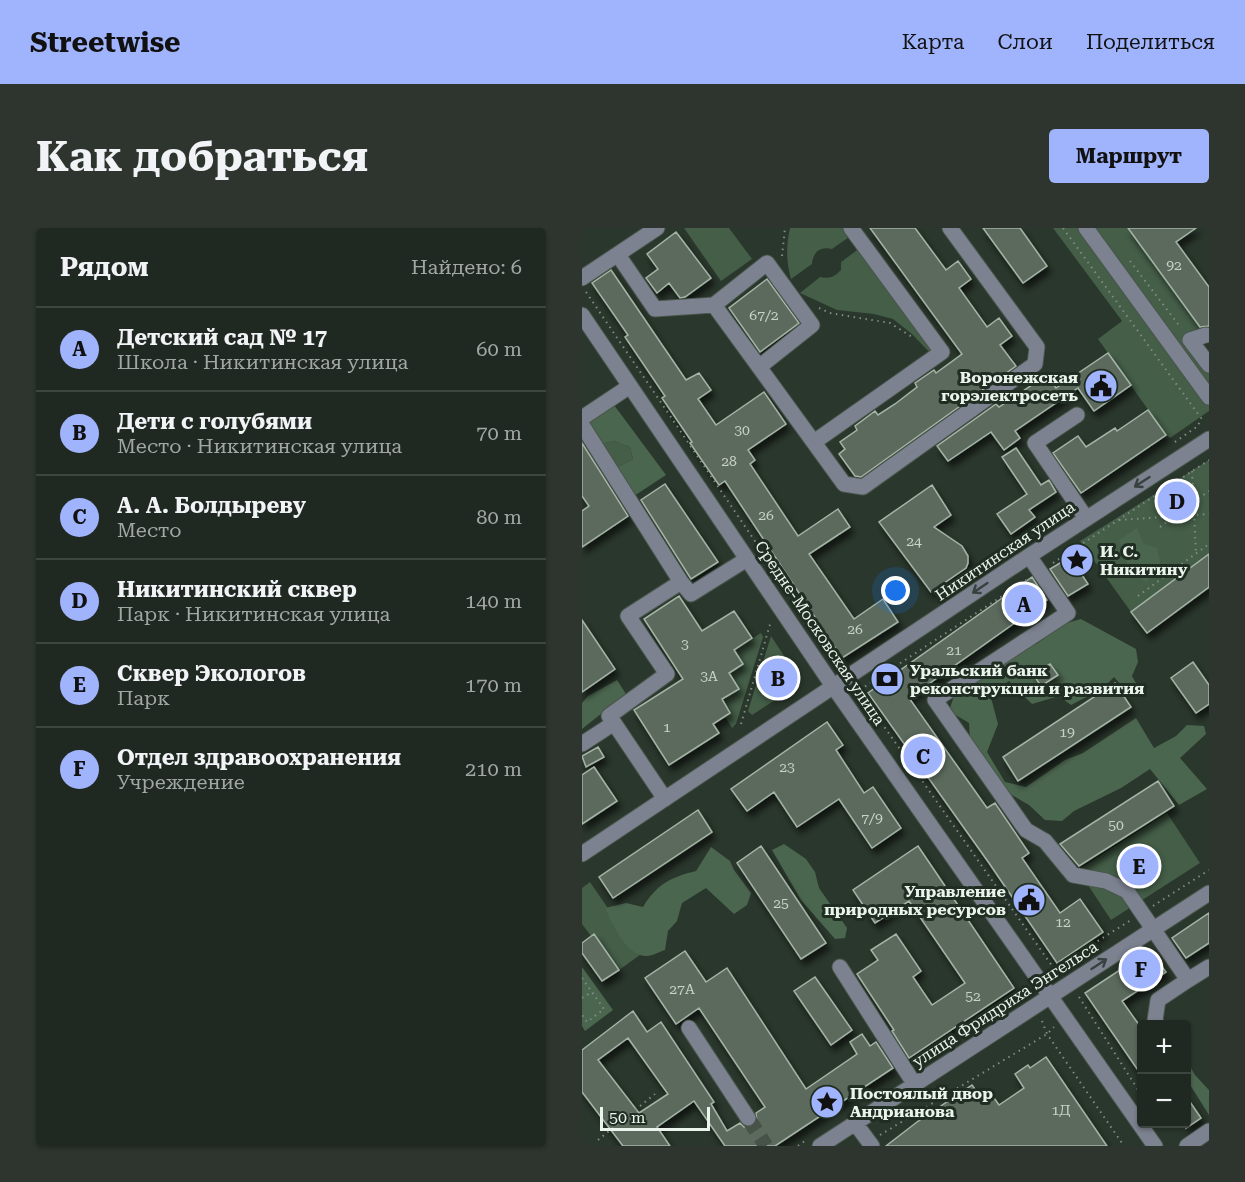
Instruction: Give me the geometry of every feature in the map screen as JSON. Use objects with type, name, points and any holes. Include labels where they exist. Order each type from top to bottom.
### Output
[{"type":"street","points":[[582,278],[657,228]]},
{"type":"street","points":[[814,442],[942,352],[851,228]]},
{"type":"street","points":[[714,305],[844,484],[863,487],[1035,364],[1037,347],[950,228]]},
{"type":"street","points":[[1086,228],[1209,397]]},
{"type":"street","points":[[618,255],[656,309],[714,305],[767,263],[813,325],[759,367]]},
{"type":"street","name":"Средне-Московская улица","points":[[582,315],[833,686],[1155,1146]]},
{"type":"street","points":[[1206,335],[1190,340],[1209,365]]},
{"type":"street","points":[[582,418],[630,386]]},
{"type":"street","points":[[1077,415],[1035,443],[1086,518]]},
{"type":"street","points":[[582,425],[681,582],[691,594],[747,559]]},
{"type":"street","name":"Никитинская улица","points":[[582,854],[1086,518],[1209,439]]},
{"type":"street","points":[[1029,556],[1068,613],[935,700],[1026,830],[1045,841],[1073,875],[1106,881],[1127,891],[1188,980]]},
{"type":"street","points":[[665,799],[609,716],[667,674],[628,616],[681,582]]},
{"type":"street","points":[[582,744],[614,723]]},
{"type":"street","name":"улица Фридриха Энгельса","points":[[820,1146],[1209,893]]},
{"type":"street","points":[[840,967],[915,1085]]},
{"type":"street","points":[[1155,1020],[1158,1000],[1209,967]]},
{"type":"street","points":[[689,1028],[748,1118]]},
{"type":"street","points":[[855,1123],[870,1144]]},
{"type":"street","points":[[1187,1146],[1209,1131]]},
{"type":"path","points":[[782,257],[784,228]]},
{"type":"path","points":[[1126,256],[1190,340]]},
{"type":"path","points":[[582,286],[840,666]]},
{"type":"path","points":[[810,304],[830,313],[890,323],[912,337]]},
{"type":"path","points":[[843,700],[1209,460]]},
{"type":"path","points":[[1192,471],[1196,554]]},
{"type":"path","points":[[1160,527],[1209,491]]},
{"type":"path","points":[[1118,520],[1209,514]]},
{"type":"path","points":[[1138,596],[1209,544]]},
{"type":"path","points":[[741,724],[771,621]]},
{"type":"path","points":[[859,690],[1053,970],[1069,983]]},
{"type":"path","points":[[582,978],[604,1009],[587,1022],[582,1015]]},
{"type":"path","points":[[582,998],[592,992]]},
{"type":"path","points":[[870,1144],[1047,1034],[1065,1016],[1078,994],[1137,1088]]},
{"type":"path","points":[[1035,1005],[1047,1034],[1124,1146]]},
{"type":"path","points":[[597,1140],[655,1094]]},
{"type":"green space","points":[[684,228],[729,228],[752,259],[721,281]]},
{"type":"green space","points":[[790,228],[847,228],[852,235],[832,249],[824,248],[818,251],[812,264],[791,279],[787,254]]},
{"type":"green space","points":[[1053,228],[1128,228],[1203,331],[1191,346],[1209,371],[1209,411],[1170,438],[1166,435],[1098,339],[1122,321]]},
{"type":"green space","points":[[860,248],[935,350],[930,353],[912,334],[893,319],[874,314],[837,310],[800,293],[820,277],[829,278],[836,274],[841,270],[841,262]]},
{"type":"green space","points":[[614,405],[666,475],[634,496],[614,469],[633,459],[630,447],[614,441],[600,444],[585,422]]},
{"type":"green space","points":[[614,441],[630,447],[633,459],[614,469],[600,444]]},
{"type":"green space","points":[[1209,460],[1209,554],[1131,612],[1080,541]]},
{"type":"green space","points":[[1137,528],[1144,544],[1157,548],[1161,566],[1146,582],[1129,568],[1119,540]]},
{"type":"green space","points":[[1081,619],[1136,649],[1138,662],[1132,676],[1137,685],[1128,693],[1114,677],[1102,689],[1071,705],[1059,696],[1032,704],[1009,681],[990,694],[998,724],[987,752],[1005,782],[1026,787],[1065,760],[1083,753],[1136,718],[1154,748],[1176,736],[1187,725],[1204,726],[1206,734],[1180,758],[1207,789],[1179,805],[1150,769],[1121,788],[1074,811],[1062,821],[1045,820],[1029,805],[1005,791],[970,741],[969,723],[949,711],[955,693],[1013,654],[1038,643],[1063,624]]},
{"type":"green space","points":[[761,633],[763,637],[736,724],[732,728],[725,717],[730,713],[722,699],[739,689],[729,673],[743,664],[734,650]]},
{"type":"green space","points":[[771,636],[798,677],[792,689],[752,715],[748,711]]},
{"type":"green space","points":[[617,680],[626,694],[582,729],[582,703],[588,696]]},
{"type":"green space","points":[[1167,813],[1200,863],[1111,920],[1078,870]]},
{"type":"green space","points":[[784,844],[806,859],[815,872],[819,888],[847,928],[845,938],[835,939],[801,900],[772,850]]},
{"type":"green space","points":[[711,847],[730,861],[751,893],[747,905],[734,914],[706,888],[682,903],[677,921],[668,931],[665,950],[647,956],[633,951],[621,938],[605,908],[626,903],[643,907],[659,887],[679,876],[696,871]]},
{"type":"green space","points":[[590,882],[640,955],[619,970],[594,935],[591,936],[582,924],[582,888]]},
{"type":"green space","points":[[582,967],[613,1010],[585,1031],[582,1026]]},
{"type":"green space","points":[[1191,1068],[1209,1090],[1209,1115],[1191,1086]]},
{"type":"building","points":[[870,228],[915,228],[946,270],[958,261],[971,279],[959,288],[987,327],[999,318],[1012,336],[1000,345],[1016,366],[861,477],[855,476],[839,454],[845,449],[840,442],[857,430],[855,426],[875,411],[878,415],[895,404],[917,387],[915,383],[934,370],[936,373],[962,354]]},
{"type":"building","points":[[983,228],[1020,228],[1047,266],[1023,283]]},
{"type":"building","points":[[1128,228],[1196,228],[1176,242],[1209,287],[1209,326],[1200,327]]},
{"type":"building","points":[[676,232],[711,278],[685,297],[680,298],[669,283],[657,293],[646,278],[658,269],[647,254]]},
{"type":"building","points":[[611,270],[686,380],[699,373],[711,390],[698,399],[716,425],[764,392],[786,424],[748,450],[755,460],[750,464],[798,536],[838,509],[850,527],[809,554],[854,619],[883,599],[898,622],[842,658],[725,481],[719,485],[690,443],[692,442],[662,398],[665,396],[625,337],[628,335],[592,283]]},
{"type":"building","points":[[767,279],[799,323],[760,352],[729,308]]},
{"type":"building","points":[[1108,353],[1131,385],[1094,411],[1078,388],[1015,431],[1020,438],[1004,450],[991,432],[948,461],[937,446],[996,404],[999,407],[1047,375],[1056,388]]},
{"type":"building","points":[[1148,410],[1166,435],[1081,493],[1053,453],[1078,436],[1086,447],[1115,428],[1117,431]]},
{"type":"building","points":[[582,443],[628,516],[582,547],[582,511],[589,506],[582,496]]},
{"type":"building","points":[[1016,448],[1041,485],[1049,480],[1056,492],[1029,510],[1035,517],[1011,534],[997,514],[1027,494],[1002,457]]},
{"type":"building","points":[[665,484],[718,562],[691,579],[641,500]]},
{"type":"building","points":[[932,485],[951,515],[934,527],[962,546],[968,556],[968,563],[966,568],[931,592],[879,522]]},
{"type":"building","points":[[1209,554],[1209,587],[1147,633],[1131,612]]},
{"type":"building","points":[[1070,557],[1088,584],[1068,596],[1050,569]]},
{"type":"building","points":[[1032,577],[1047,600],[909,698],[987,808],[995,803],[1029,853],[1022,858],[1060,913],[1080,899],[1103,932],[1057,963],[868,693]]},
{"type":"building","points":[[679,596],[702,631],[734,611],[752,638],[734,650],[743,664],[729,673],[739,689],[722,699],[730,713],[713,724],[719,733],[669,765],[634,710],[683,679],[644,619]]},
{"type":"building","points":[[582,620],[615,669],[582,692]]},
{"type":"building","points":[[1193,662],[1209,685],[1209,704],[1196,713],[1171,678]]},
{"type":"building","points":[[1050,664],[1058,675],[1041,686],[1033,674]]},
{"type":"building","points":[[1115,683],[1131,707],[1018,781],[1003,757]]},
{"type":"building","points":[[827,722],[843,745],[836,750],[864,793],[873,787],[901,828],[872,848],[839,799],[797,827],[774,792],[747,811],[731,789]]},
{"type":"building","points":[[598,747],[604,757],[586,767],[582,756]]},
{"type":"building","points":[[594,767],[617,801],[582,824],[582,775]]},
{"type":"building","points":[[1158,781],[1174,806],[1079,866],[1060,844]]},
{"type":"building","points":[[698,810],[712,832],[613,898],[599,877]]},
{"type":"building","points":[[761,846],[826,943],[801,959],[737,863]]},
{"type":"building","points":[[918,846],[1014,988],[909,1058],[892,1031],[894,1030],[857,974],[878,960],[871,950],[896,934],[921,971],[913,977],[932,1005],[965,983],[909,901],[875,923],[853,890]]},
{"type":"building","points":[[1209,913],[1209,943],[1186,958],[1172,938]]},
{"type":"building","points":[[594,934],[619,970],[602,981],[582,953],[582,943]]},
{"type":"building","points":[[1150,950],[1166,972],[1122,1001],[1137,1022],[1137,1069],[1085,993]]},
{"type":"building","points":[[685,951],[706,982],[727,968],[806,1089],[857,1054],[850,1042],[862,1034],[870,1046],[876,1042],[893,1068],[775,1146],[725,1146],[694,1101],[657,1127],[670,1146],[623,1146],[582,1092],[582,1050],[633,1011],[647,1032],[661,1022],[714,1102],[711,1104],[727,1131],[740,1123],[744,1127],[753,1126],[757,1122],[756,1113],[765,1107],[699,1008],[676,1024],[645,978]],"holes":[[[628,1038],[668,1094],[639,1113],[598,1060]]]},
{"type":"building","points":[[815,977],[852,1030],[831,1045],[794,991]]},
{"type":"building","points":[[1046,1057],[1107,1146],[886,1146],[972,1085],[984,1101],[992,1095],[999,1105],[1024,1088],[1015,1074],[1028,1065],[1030,1068]]},
{"type":"building","points":[[1191,1103],[1201,1118],[1191,1125]]},
{"type":"tunnel","points":[[748,1118],[766,1146]]},
{"type":"place","name":"Воронежская горэлектросеть","points":[[1101,386]]},
{"type":"place","name":"Никитинский сквер","points":[[1177,501]]},
{"type":"place","name":"И. С. Никитину","points":[[1077,560]]},
{"type":"place","name":"Детский сад № 17","points":[[1024,604]]},
{"type":"place","name":"Дети с голубями","points":[[778,678]]},
{"type":"place","name":"Уральский банк реконструкции и развития","points":[[887,679]]},
{"type":"place","name":"А. А. Болдыреву","points":[[923,756]]},
{"type":"place","name":"Сквер Экологов","points":[[1139,866]]},
{"type":"place","name":"Управление природных ресурсов","points":[[1029,900]]},
{"type":"place","name":"Отдел здравоохранения","points":[[1141,969]]},
{"type":"place","name":"Постоялый двор Андрианова","points":[[827,1102]]}]
